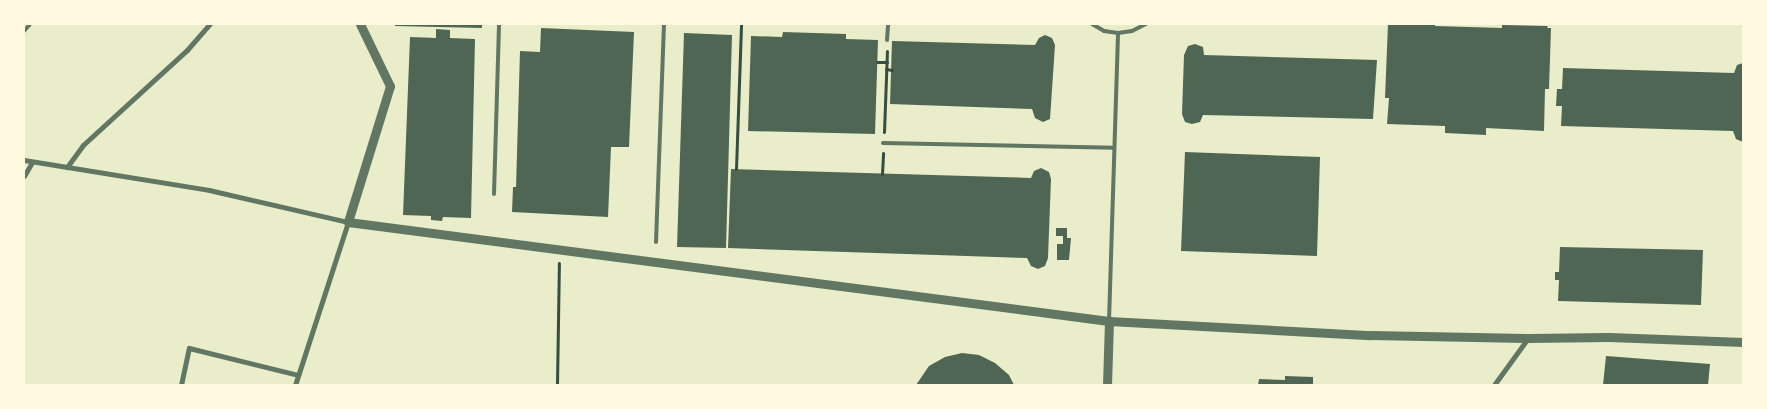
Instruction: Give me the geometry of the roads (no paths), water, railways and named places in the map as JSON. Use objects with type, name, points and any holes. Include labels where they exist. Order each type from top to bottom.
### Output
[{"type":"street","points":[[67,167],[84,145],[187,50],[210,24]]},
{"type":"street","points":[[295,385],[390,86],[360,24]]},
{"type":"street","points":[[24,160],[209,190],[348,222],[1109,321],[1361,334],[1528,338],[1609,337],[1743,342]]},
{"type":"street","points":[[24,176],[32,162]]},
{"type":"street","points":[[1106,385],[1109,321]]},
{"type":"street","points":[[1494,385],[1528,338]]},
{"type":"street","points":[[181,385],[189,348],[298,375]]},
{"type":"lane","points":[[24,31],[30,24]]},
{"type":"lane","points":[[494,194],[500,24]]},
{"type":"lane","points":[[656,242],[664,24]]},
{"type":"lane","points":[[888,24],[888,40]]},
{"type":"lane","points":[[1092,24],[1104,31],[1118,33],[1132,31],[1146,24]]},
{"type":"lane","points":[[1109,321],[1118,33]]},
{"type":"lane","points":[[884,142],[1114,148]]}]
